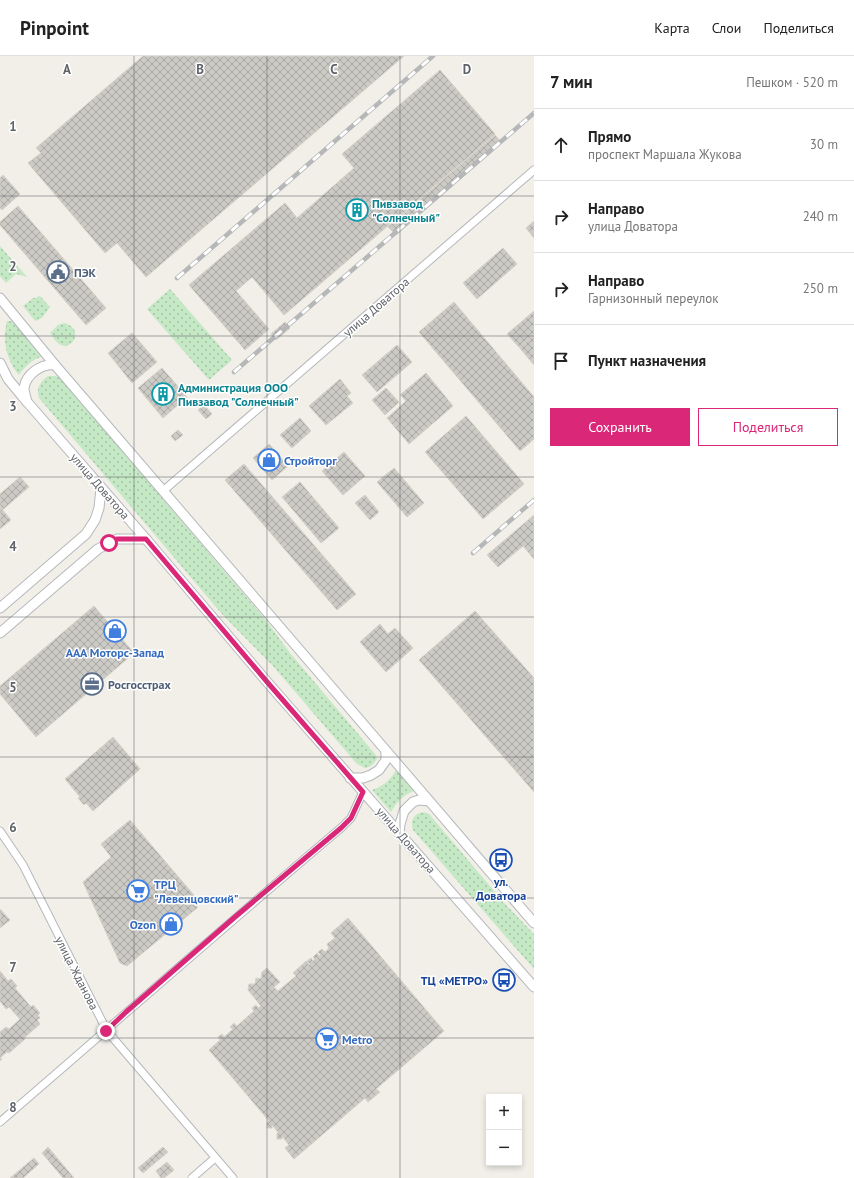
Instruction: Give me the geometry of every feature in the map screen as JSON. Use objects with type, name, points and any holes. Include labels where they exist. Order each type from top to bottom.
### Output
[{"type":"street","name":"улица Доватора","points":[[163,491],[534,170]]},
{"type":"street","points":[[0,298],[55,365],[534,923]]},
{"type":"street","name":"улица Доватора","points":[[0,363],[8,379],[27,402],[350,778],[534,987]]},
{"type":"street","points":[[27,402],[24,388],[30,376],[36,369],[42,366],[49,364],[55,365]]},
{"type":"street","points":[[0,608],[86,534],[95,520],[99,508],[101,488]]},
{"type":"street","points":[[0,633],[98,549],[117,539],[146,539]]},
{"type":"street","points":[[350,778],[363,778],[379,770],[386,760],[386,751]]},
{"type":"street","points":[[0,1122],[224,927],[341,828],[351,818],[363,792]]},
{"type":"street","points":[[400,833],[400,824],[404,812],[413,802],[419,800],[429,801]]},
{"type":"street","name":"улица Жданова","points":[[0,831],[22,865],[106,1031],[233,1178]]},
{"type":"street","points":[[192,1178],[215,1158]]},
{"type":"green space","points":[[0,246],[27,277],[16,274],[6,283],[0,276]]},
{"type":"green space","points":[[170,289],[232,360],[209,380],[147,309]]},
{"type":"green space","points":[[39,296],[50,307],[42,318],[35,321],[23,306],[33,298]]},
{"type":"green space","points":[[7,321],[11,321],[16,325],[41,357],[28,364],[19,375],[11,363],[6,350],[5,335]]},
{"type":"green space","points":[[64,323],[74,329],[75,333],[73,342],[66,346],[58,343],[50,333],[58,325]]},
{"type":"green space","points":[[48,376],[60,378],[265,619],[290,653],[375,754],[377,759],[372,765],[365,768],[357,764],[273,666],[221,613],[39,398],[39,386]]},
{"type":"green space","points":[[396,770],[414,791],[401,799],[391,812],[372,790],[386,783]]},
{"type":"green space","points":[[424,812],[429,814],[506,905],[534,934],[534,969],[413,830],[412,823],[415,815]]},
{"type":"building","points":[[143,56],[404,56],[146,277],[117,243],[105,253],[28,163],[41,153],[36,148]]},
{"type":"building","name":"Пивзавод \"Солнечный\"","points":[[440,70],[495,134],[284,315],[252,277],[236,291],[269,329],[245,350],[189,285],[285,203],[297,218],[354,168],[342,154]]},
{"type":"building","points":[[495,135],[502,143],[396,235],[388,227]]},
{"type":"building","points":[[3,175],[20,194],[2,210],[0,208],[0,178]]},
{"type":"building","points":[[18,206],[106,308],[86,325],[0,225],[0,222]]},
{"type":"building","points":[[534,221],[534,238],[526,228]]},
{"type":"building","points":[[503,248],[517,264],[477,299],[463,283]]},
{"type":"building","points":[[454,302],[534,397],[534,439],[520,451],[419,332]]},
{"type":"building","points":[[534,311],[534,335],[519,347],[507,334]]},
{"type":"building","points":[[285,322],[290,328],[276,340],[271,334]]},
{"type":"building","points":[[132,333],[157,362],[132,383],[108,353]]},
{"type":"building","points":[[534,335],[534,365],[519,347]]},
{"type":"building","points":[[397,345],[412,362],[377,392],[362,375]]},
{"type":"building","name":"Администрация ООО Пивзавод \"Солнечный\"","points":[[162,368],[187,397],[163,418],[138,388]]},
{"type":"building","points":[[426,373],[453,406],[409,444],[387,418],[406,401],[400,395]]},
{"type":"building","points":[[340,379],[351,393],[347,396],[353,403],[326,425],[309,406]]},
{"type":"building","points":[[386,388],[399,402],[385,415],[372,400]]},
{"type":"building","points":[[204,405],[212,414],[206,419],[198,410]]},
{"type":"building","points":[[466,416],[524,484],[483,519],[425,452]]},
{"type":"building","points":[[300,418],[311,431],[292,448],[280,435]]},
{"type":"building","points":[[178,430],[183,435],[175,441],[171,436]]},
{"type":"building","points":[[269,444],[288,466],[272,480],[253,458]]},
{"type":"building","points":[[344,452],[365,476],[343,495],[322,471]]},
{"type":"building","points":[[244,464],[356,594],[337,610],[225,480]]},
{"type":"building","points":[[394,468],[424,503],[407,517],[377,482]]},
{"type":"building","points":[[20,477],[29,487],[0,512],[0,494]]},
{"type":"building","points":[[300,482],[339,528],[321,543],[282,497]]},
{"type":"building","points":[[365,495],[379,512],[370,520],[355,503]]},
{"type":"building","points":[[0,507],[11,520],[0,529]]},
{"type":"building","points":[[534,515],[534,559],[523,546],[498,567],[487,555]]},
{"type":"building","points":[[94,606],[134,653],[36,737],[0,694],[0,686]]},
{"type":"building","points":[[475,611],[534,678],[534,792],[419,660]]},
{"type":"building","points":[[380,624],[388,634],[395,628],[413,648],[386,672],[360,642]]},
{"type":"building","points":[[113,737],[140,769],[93,811],[86,803],[84,805],[78,798],[80,797],[65,779]]},
{"type":"building","name":"ТРЦ \"Левенцовский\"","points":[[130,820],[198,900],[197,908],[127,966],[120,963],[83,882],[111,857],[101,844]]},
{"type":"building","points":[[0,909],[10,920],[0,928]]},
{"type":"building","name":"Metro","points":[[348,918],[444,1031],[376,1089],[380,1092],[368,1102],[365,1098],[294,1159],[285,1148],[289,1145],[282,1136],[282,1139],[277,1139],[278,1132],[272,1125],[272,1128],[267,1128],[267,1122],[269,1121],[209,1050],[220,1040],[218,1037],[222,1034],[224,1037],[233,1029],[230,1027],[234,1023],[237,1026],[254,1011],[252,1008],[256,1005],[258,1008],[261,1006],[248,990],[249,984],[255,984],[256,978],[261,979],[262,972],[267,968],[280,982],[274,987],[278,991],[296,976],[293,973],[306,961],[309,965],[310,964],[307,961],[311,958],[313,961],[315,959],[313,957],[317,953],[319,956],[321,955],[318,952],[322,949],[325,952],[329,948],[327,944],[335,938],[331,933]]},
{"type":"building","points":[[0,971],[8,981],[11,979],[17,986],[15,988],[31,1007],[33,1005],[40,1013],[38,1015],[40,1018],[37,1020],[40,1024],[9,1053],[7,1052],[0,1058],[0,1032],[6,1027],[9,1029],[20,1019],[9,1007],[6,1009],[0,1001]]},
{"type":"building","points":[[48,1147],[74,1178],[63,1178],[42,1153]]},
{"type":"building","points":[[163,1147],[168,1152],[143,1173],[138,1168]]},
{"type":"building","points":[[34,1158],[39,1164],[23,1178],[10,1178]]},
{"type":"building","points":[[167,1162],[174,1170],[164,1178],[161,1178],[156,1171]]},
{"type":"railway","points":[[177,278],[433,56]]},
{"type":"railway","points":[[234,372],[534,113]]},
{"type":"railway","points":[[473,553],[534,500]]},
{"type":"place","name":"Пивзавод \"Солнечный\"","points":[[357,210]]},
{"type":"place","name":"ПЭК","points":[[58,272]]},
{"type":"place","name":"Администрация ООО Пивзавод \"Солнечный\"","points":[[163,394]]},
{"type":"place","name":"Стройторг","points":[[269,460]]},
{"type":"place","name":"ААА Моторс-Запад","points":[[115,631]]},
{"type":"place","name":"Росгосстрах","points":[[92,684]]},
{"type":"place","name":"ул. Доватора","points":[[501,860]]},
{"type":"place","name":"ТРЦ \"Левенцовский\"","points":[[138,891]]},
{"type":"place","name":"Ozon","points":[[171,924]]},
{"type":"place","name":"ТЦ «МЕТРО»","points":[[504,980]]},
{"type":"place","name":"Metro","points":[[327,1039]]},
{"type":"route","points":[[106,1031],[235,917],[341,828],[351,818],[363,792],[146,539],[126,538],[117,539],[109,543]]}]
